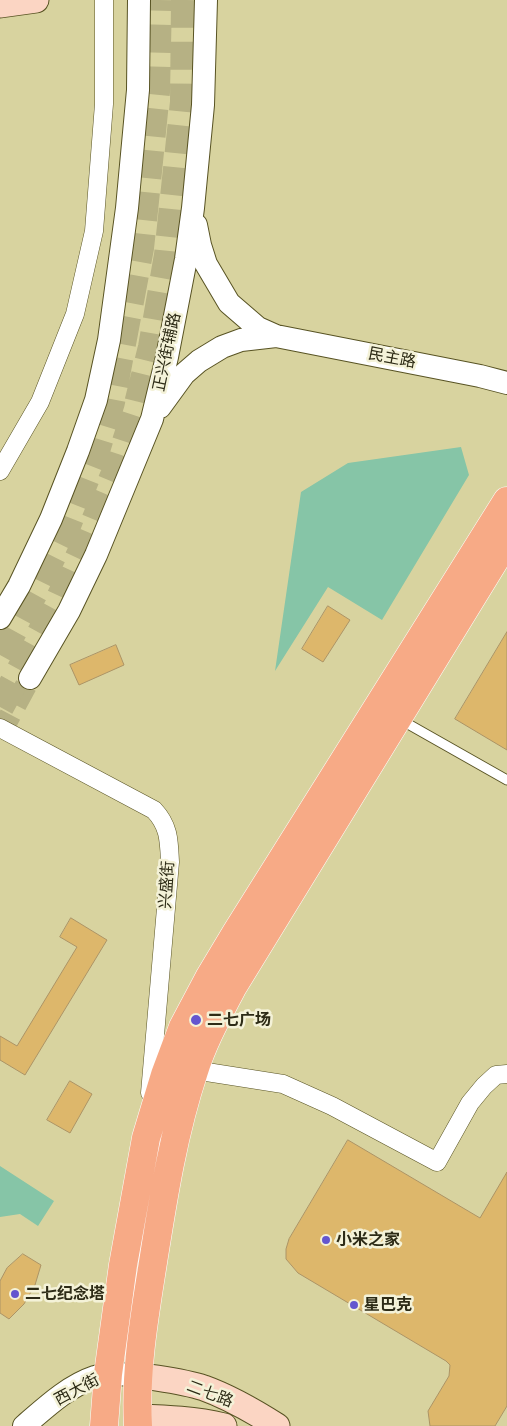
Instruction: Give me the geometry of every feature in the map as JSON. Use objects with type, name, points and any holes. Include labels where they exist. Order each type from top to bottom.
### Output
[{"type":"main road","points":[[0,5],[36,0]]},
{"type":"main road","points":[[101,1425],[123,1265],[146,1138],[165,1075],[183,1028],[209,978],[507,500]]},
{"type":"main road","points":[[138,1422],[138,1375],[147,1304],[172,1146],[194,1070],[207,1037],[232,988],[507,540]]},
{"type":"main road","name":"二七路","points":[[138,1375],[203,1388],[225,1397],[278,1426]]},
{"type":"main road","name":"二七路","points":[[138,1422],[178,1418],[224,1426]]},
{"type":"street","points":[[0,471],[40,402],[75,314],[94,231],[104,104],[104,0]]},
{"type":"street","points":[[0,618],[19,586],[51,519],[82,442],[96,400],[109,340],[127,208],[138,90],[139,0]]},
{"type":"street","name":"正兴街辅路","points":[[30,678],[69,611],[96,555],[152,419],[186,259],[193,208],[203,105],[206,0]]},
{"type":"street","points":[[193,208],[200,245],[206,264],[216,283],[229,303],[258,328],[276,336]]},
{"type":"street","points":[[152,419],[170,391],[184,374],[200,361],[222,347],[241,340],[276,336]]},
{"type":"street","name":"民主路","points":[[276,336],[507,383]]},
{"type":"street","name":"兴盛街","points":[[0,728],[154,810],[162,818],[166,829],[169,841],[170,862],[146,1138]]},
{"type":"street","points":[[194,1070],[283,1084],[332,1106],[437,1162],[470,1103],[496,1075],[507,1074]]},
{"type":"street","name":"西大街","points":[[24,1426],[60,1395],[95,1377],[108,1374],[138,1375]]},
{"type":"street","points":[[101,1425],[138,1422]]},
{"type":"lane","points":[[398,718],[507,780]]},
{"type":"green space","points":[[461,447],[469,475],[382,620],[328,587],[275,671],[301,492],[348,463]]},
{"type":"green space","points":[[0,1166],[54,1201],[38,1226],[20,1214],[0,1217]]},
{"type":"building","points":[[328,606],[350,620],[323,662],[302,649]]},
{"type":"building","points":[[507,632],[507,750],[455,719]]},
{"type":"building","points":[[116,645],[124,665],[79,685],[70,665]]},
{"type":"building","points":[[71,918],[107,940],[25,1075],[0,1060],[0,1036],[17,1046],[77,947],[60,937]]},
{"type":"building","points":[[70,1081],[92,1094],[70,1133],[47,1120]]},
{"type":"building","points":[[348,1140],[480,1218],[507,1172],[507,1406],[495,1426],[430,1426],[428,1411],[449,1376],[450,1365],[298,1273],[286,1259],[289,1239]]},
{"type":"building","name":"二七纪念塔","points":[[23,1254],[41,1265],[35,1285],[24,1304],[9,1319],[0,1313],[0,1281],[7,1268]]},
{"type":"tunnel","points":[[0,655],[35,591],[66,528],[93,460],[111,402],[140,248],[156,92],[158,0]]},
{"type":"tunnel","points":[[0,707],[59,600],[87,540],[118,466],[137,408],[152,347],[168,255],[184,102],[185,0]]},
{"type":"tunnel","points":[[0,734],[30,678]]},
{"type":"place","name":"二七广场","points":[[196,1020]]},
{"type":"place","name":"小米之家","points":[[326,1240]]},
{"type":"place","name":"二七纪念塔","points":[[15,1294]]},
{"type":"place","name":"星巴克","points":[[354,1305]]}]
